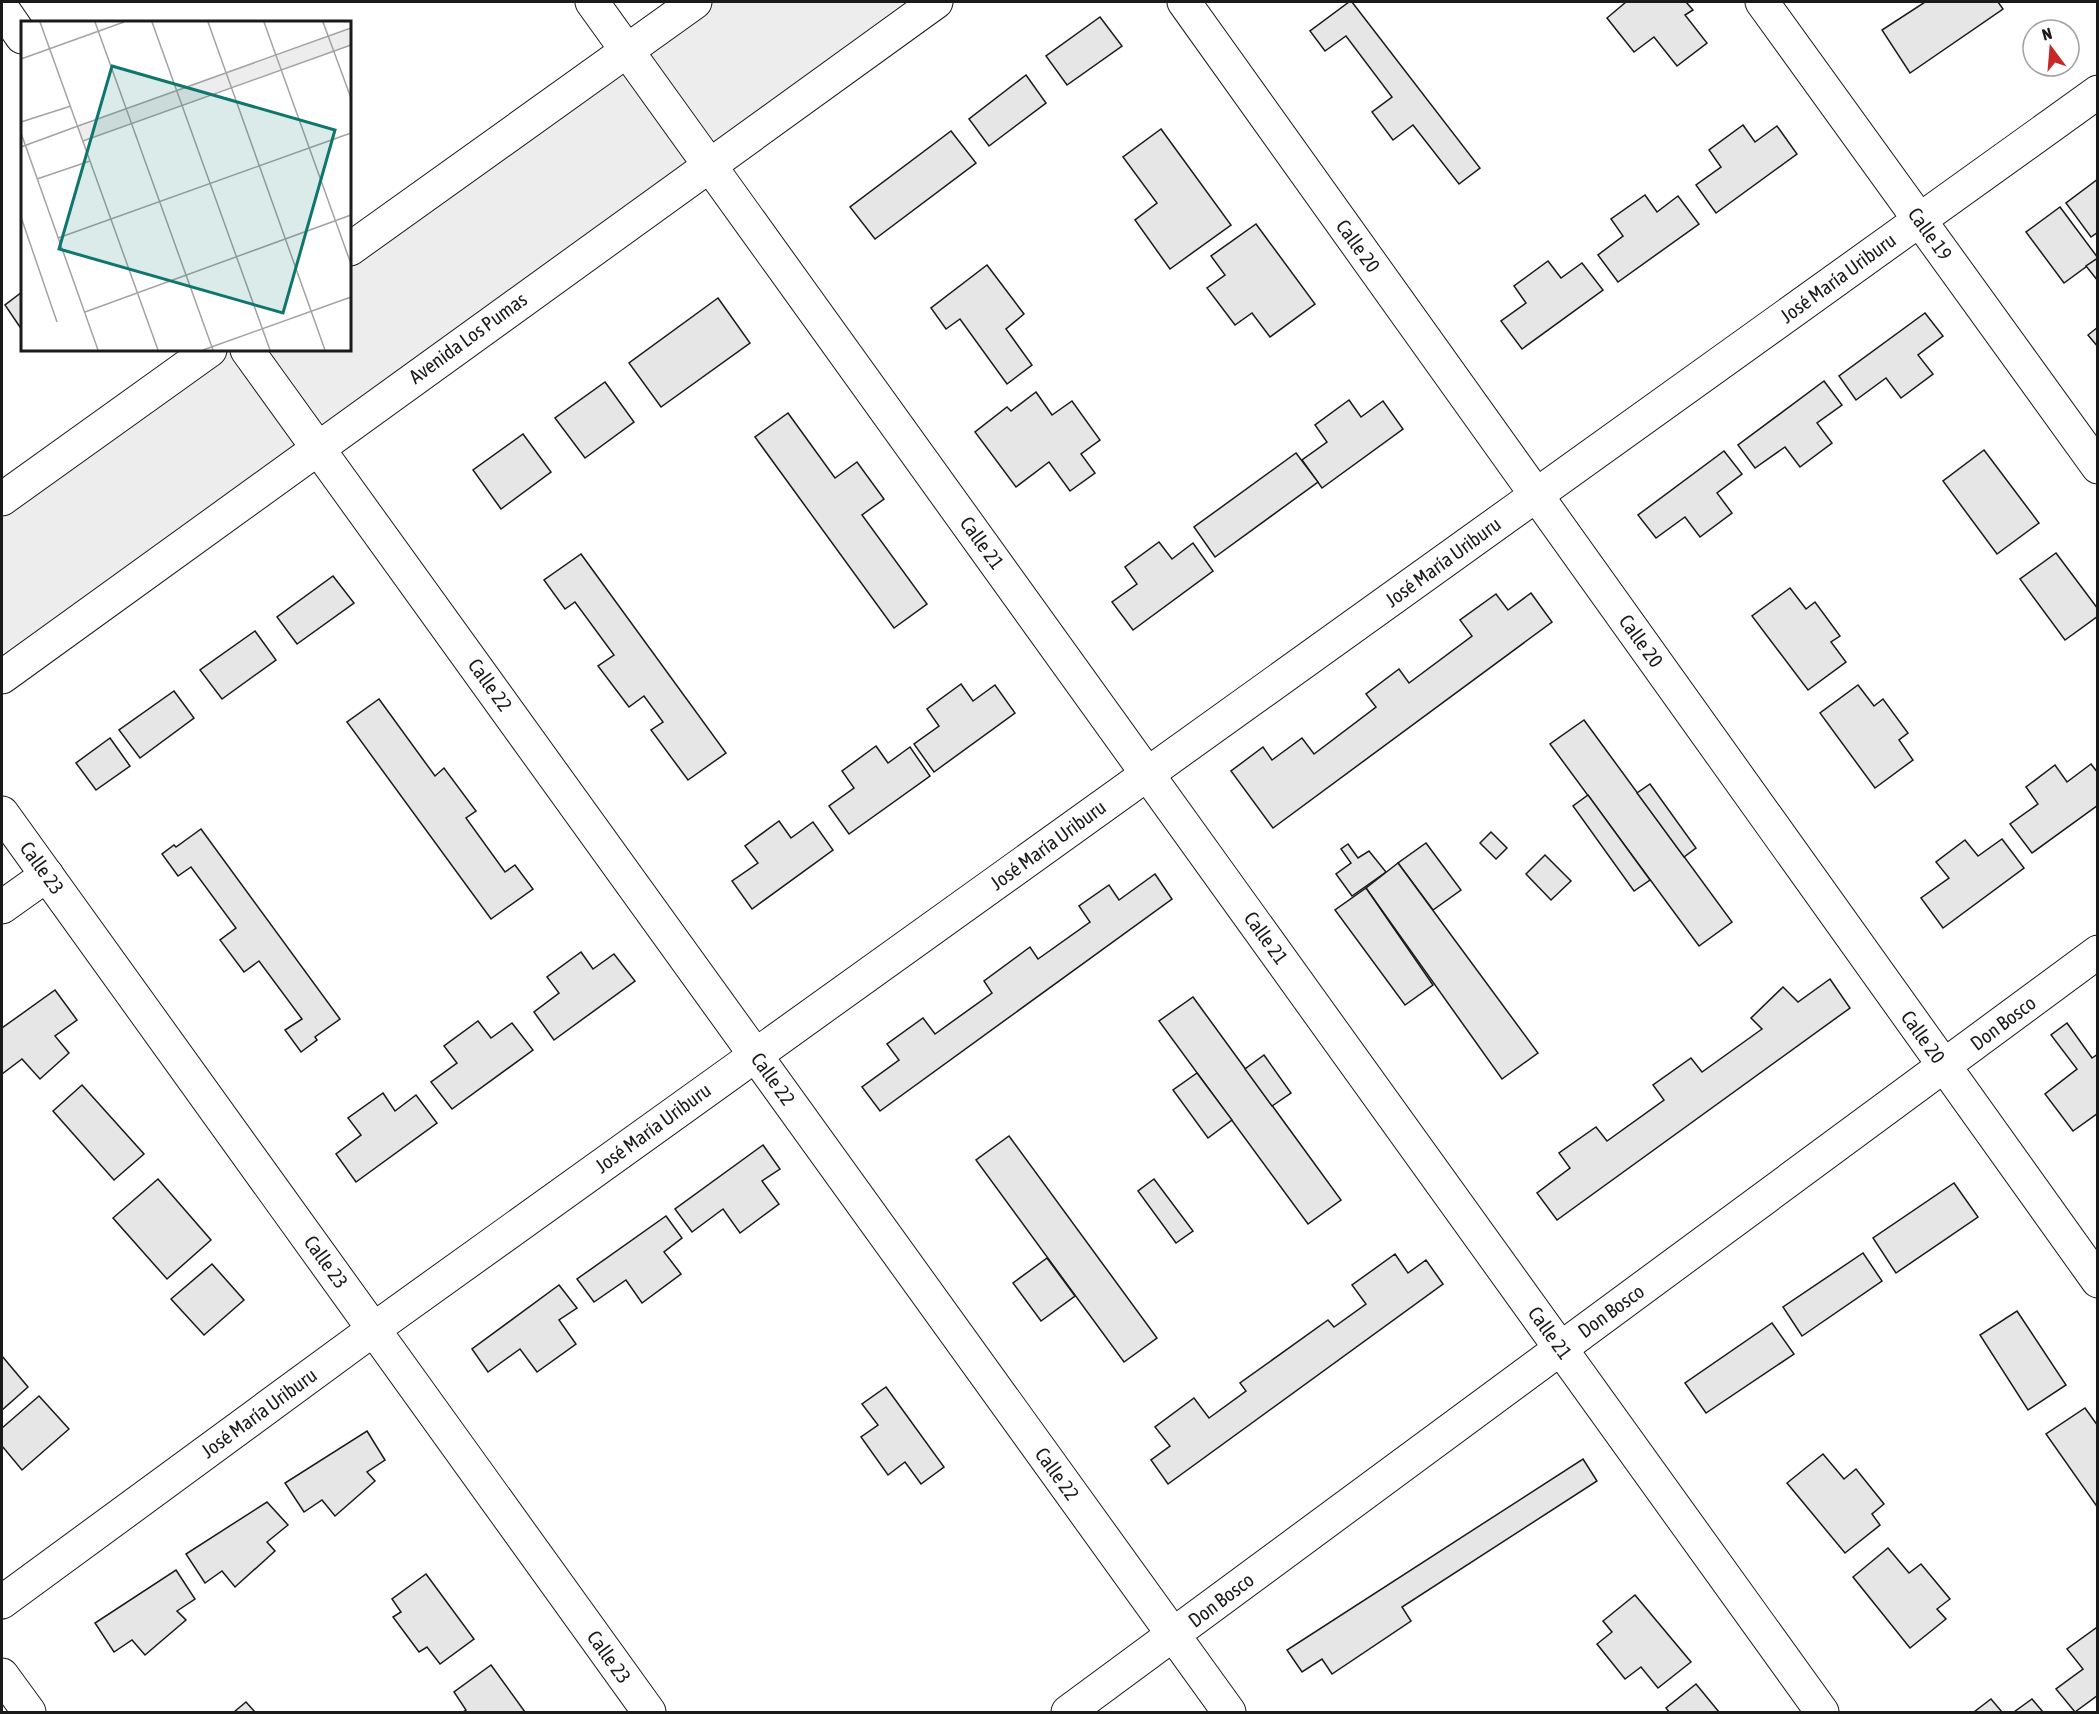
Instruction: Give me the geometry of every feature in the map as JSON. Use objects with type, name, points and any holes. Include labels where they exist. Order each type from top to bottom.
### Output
[{"type":"street","points":[[592,2],[627,50]]},
{"type":"street","points":[[351,248],[695,2]]},
{"type":"street","name":"Avenida Los Pumas","points":[[2,677],[936,2]]},
{"type":"street","name":"Calle 20","points":[[1184,2],[2097,1281]]},
{"type":"street","name":"Calle 19","points":[[1762,2],[2097,467]]},
{"type":"street","points":[[2,8],[21,36]]},
{"type":"street","name":"Calle 21","points":[[627,50],[1822,1713]]},
{"type":"street","name":"José María Uriburu","points":[[2,1602],[374,1329],[2097,92]]},
{"type":"street","points":[[2,499],[209,351]]},
{"type":"street","name":"Calle 22","points":[[248,351],[1229,1713]]},
{"type":"street","name":"Calle 23","points":[[2,813],[649,1713]]},
{"type":"street","points":[[2,907],[47,875]]},
{"type":"street","name":"Don Bosco","points":[[1068,1713],[2097,952]]},
{"type":"street","points":[[2,1675],[29,1713]]},
{"type":"shaded area","points":[[699,2],[937,2],[2,675],[2,500],[211,351],[351,351],[351,251]]},
{"type":"building","points":[[1352,2],[1480,168],[1459,184],[1413,125],[1393,140],[1372,112],[1392,97],[1346,36],[1325,51],[1310,31]]},
{"type":"building","points":[[1626,2],[1686,2],[1693,10],[1685,15],[1707,43],[1677,66],[1654,37],[1634,52],[1607,18]]},
{"type":"building","points":[[1925,2],[1998,2],[2003,9],[1910,73],[1882,30]]},
{"type":"building","points":[[1100,17],[1122,46],[1067,85],[1046,56]]},
{"type":"building","points":[[1026,75],[1046,103],[989,146],[969,119]]},
{"type":"building","points":[[1743,125],[1755,142],[1777,126],[1797,154],[1716,213],[1696,185],[1721,167],[1709,150]]},
{"type":"building","points":[[1161,129],[1231,225],[1170,269],[1135,220],[1157,203],[1123,157]]},
{"type":"building","points":[[951,131],[976,163],[875,239],[850,207]]},
{"type":"building","points":[[2098,179],[2098,232],[2091,237],[2066,203]]},
{"type":"building","points":[[1645,195],[1657,212],[1678,196],[1699,224],[1618,282],[1598,255],[1623,236],[1611,219]]},
{"type":"building","points":[[2060,207],[2098,258],[2064,283],[2026,232]]},
{"type":"building","points":[[1256,224],[1315,304],[1270,337],[1252,313],[1235,325],[1207,288],[1225,275],[1211,256]]},
{"type":"building","points":[[2098,258],[2098,281],[2086,266]]},
{"type":"building","points":[[1548,261],[1561,278],[1582,263],[1603,290],[1522,349],[1501,321],[1526,303],[1514,286]]},
{"type":"building","points":[[987,265],[1024,314],[1006,329],[1032,365],[1007,384],[960,319],[946,329],[931,308]]},
{"type":"building","points":[[21,293],[21,329],[5,305]]},
{"type":"building","points":[[718,298],[750,343],[661,407],[629,363]]},
{"type":"building","points":[[1925,313],[1943,336],[1918,355],[1933,374],[1901,398],[1886,378],[1856,400],[1839,376]]},
{"type":"building","points":[[2098,327],[2098,347],[2088,335]]},
{"type":"building","points":[[1824,381],[1842,405],[1817,423],[1832,443],[1800,467],[1785,447],[1755,468],[1738,445]]},
{"type":"building","points":[[605,382],[634,422],[585,458],[555,418]]},
{"type":"building","points":[[1036,392],[1052,415],[1072,401],[1100,440],[1081,454],[1095,473],[1070,491],[1049,462],[1016,487],[975,432],[1007,407],[1011,411]]},
{"type":"building","points":[[1349,400],[1361,417],[1383,401],[1403,429],[1322,488],[1302,460],[1327,442],[1315,425]]},
{"type":"building","points":[[788,413],[835,478],[857,462],[884,499],[862,515],[927,604],[894,628],[755,437]]},
{"type":"building","points":[[523,434],[551,472],[501,509],[473,470]]},
{"type":"building","points":[[1984,450],[2039,523],[1997,554],[1943,481]]},
{"type":"building","points":[[1724,451],[1742,474],[1717,493],[1732,513],[1700,537],[1685,517],[1656,538],[1638,515]]},
{"type":"building","points":[[1296,453],[1318,482],[1215,557],[1194,527]]},
{"type":"building","points":[[1159,542],[1172,559],[1193,543],[1213,571],[1133,630],[1112,602],[1137,584],[1125,567]]},
{"type":"building","points":[[2056,553],[2098,609],[2098,616],[2065,640],[2020,579]]},
{"type":"building","points":[[581,554],[726,753],[688,780],[651,730],[663,722],[644,696],[629,707],[598,666],[614,655],[575,602],[565,609],[544,580]]},
{"type":"building","points":[[333,576],[354,603],[297,644],[277,617]]},
{"type":"building","points":[[1790,588],[1806,609],[1815,602],[1840,636],[1831,642],[1846,662],[1808,690],[1752,616]]},
{"type":"building","points":[[1531,593],[1552,622],[1273,828],[1231,771],[1263,747],[1272,760],[1302,738],[1314,754],[1376,707],[1366,694],[1399,669],[1409,683],[1472,636],[1460,620],[1496,594],[1508,610]]},
{"type":"building","points":[[255,631],[276,660],[222,699],[200,670]]},
{"type":"building","points":[[961,684],[973,701],[995,685],[1015,713],[934,772],[914,744],[939,726],[927,709]]},
{"type":"building","points":[[1858,685],[1874,706],[1883,699],[1908,733],[1899,740],[1913,760],[1875,788],[1820,713]]},
{"type":"building","points":[[174,691],[194,718],[140,758],[119,730]]},
{"type":"building","points":[[379,699],[435,776],[444,768],[476,811],[466,818],[505,872],[515,865],[533,889],[491,919],[347,722]]},
{"type":"building","points":[[1584,720],[1732,922],[1699,946],[1550,744]]},
{"type":"building","points":[[110,738],[130,766],[96,790],[76,763]]},
{"type":"building","points":[[876,746],[888,763],[910,747],[930,776],[849,834],[829,806],[854,788],[842,771]]},
{"type":"building","points":[[2091,764],[2098,773],[2098,805],[2032,853],[2010,824],[2038,804],[2026,787],[2055,765],[2067,782]]},
{"type":"building","points":[[1650,784],[1696,848],[1684,857],[1637,793]]},
{"type":"building","points":[[1588,795],[1650,880],[1634,891],[1573,806]]},
{"type":"building","points":[[779,821],[791,838],[813,822],[833,850],[752,909],[732,881],[758,863],[745,846]]},
{"type":"building","points":[[201,829],[340,1019],[315,1037],[317,1040],[301,1052],[285,1030],[302,1019],[259,961],[244,972],[220,940],[236,928],[191,867],[178,876],[162,854]]},
{"type":"building","points":[[1491,832],[1507,848],[1496,859],[1480,843]]},
{"type":"building","points":[[2002,839],[2024,868],[1943,928],[1921,898],[1949,878],[1936,862],[1965,840],[1978,856]]},
{"type":"building","points":[[1426,843],[1461,890],[1433,910],[1398,863]]},
{"type":"building","points":[[1348,844],[1358,858],[1369,851],[1386,872],[1352,896],[1336,874],[1351,863],[1341,849]]},
{"type":"building","points":[[1545,855],[1571,881],[1551,900],[1526,874]]},
{"type":"building","points":[[1398,863],[1538,1053],[1502,1079],[1366,888]]},
{"type":"building","points":[[1155,874],[1172,899],[880,1111],[862,1087],[899,1060],[887,1044],[923,1018],[935,1034],[992,993],[984,981],[1030,947],[1038,959],[1090,922],[1079,906],[1109,885],[1119,900]]},
{"type":"building","points":[[1366,888],[1433,985],[1405,1005],[1335,910]]},
{"type":"building","points":[[581,952],[593,969],[614,954],[635,981],[554,1040],[534,1012],[559,993],[547,977]]},
{"type":"building","points":[[1830,979],[1850,1008],[1557,1220],[1537,1193],[1570,1168],[1559,1153],[1596,1127],[1607,1141],[1664,1100],[1653,1085],[1691,1058],[1702,1072],[1762,1029],[1751,1018],[1783,987],[1798,1002]]},
{"type":"building","points":[[55,990],[77,1020],[55,1036],[69,1053],[40,1079],[22,1059],[2,1074],[2,1028]]},
{"type":"building","points":[[1193,997],[1341,1200],[1308,1224],[1159,1021]]},
{"type":"building","points":[[478,1021],[491,1038],[512,1023],[533,1050],[452,1109],[431,1082],[457,1063],[444,1046]]},
{"type":"building","points":[[2067,1023],[2092,1058],[2098,1054],[2098,1113],[2073,1131],[2045,1094],[2077,1069],[2051,1035]]},
{"type":"building","points":[[1264,1055],[1291,1093],[1272,1106],[1245,1069]]},
{"type":"building","points":[[1197,1073],[1232,1120],[1208,1138],[1173,1090]]},
{"type":"building","points":[[82,1085],[144,1154],[114,1180],[53,1111]]},
{"type":"building","points":[[383,1093],[395,1111],[416,1095],[437,1123],[356,1182],[336,1154],[361,1135],[348,1118]]},
{"type":"building","points":[[1009,1136],[1157,1338],[1124,1362],[976,1160]]},
{"type":"building","points":[[763,1145],[780,1169],[762,1181],[779,1204],[740,1233],[723,1209],[692,1232],[675,1209]]},
{"type":"building","points":[[158,1179],[211,1240],[167,1279],[113,1218]]},
{"type":"building","points":[[1154,1179],[1193,1231],[1176,1243],[1138,1191]]},
{"type":"building","points":[[1954,1183],[1978,1217],[1896,1273],[1873,1238]]},
{"type":"building","points":[[666,1216],[682,1238],[664,1252],[681,1274],[642,1303],[626,1280],[594,1302],[577,1279]]},
{"type":"building","points":[[1863,1253],[1882,1281],[1802,1336],[1783,1307]]},
{"type":"building","points":[[1395,1254],[1408,1273],[1426,1260],[1443,1284],[1168,1484],[1151,1460],[1170,1446],[1155,1427],[1194,1398],[1209,1418],[1246,1391],[1240,1383],[1328,1320],[1334,1327],[1366,1304],[1352,1285]]},
{"type":"building","points":[[1047,1258],[1075,1296],[1041,1321],[1013,1283]]},
{"type":"building","points":[[212,1264],[244,1300],[204,1335],[171,1299]]},
{"type":"building","points":[[559,1285],[577,1308],[559,1320],[576,1344],[537,1372],[520,1349],[488,1372],[472,1349]]},
{"type":"building","points":[[2017,1311],[2066,1385],[2028,1410],[1980,1335]]},
{"type":"building","points":[[1772,1323],[1794,1354],[1706,1413],[1685,1383]]},
{"type":"building","points":[[2,1356],[28,1387],[2,1410]]},
{"type":"building","points":[[886,1387],[944,1467],[921,1484],[905,1462],[888,1475],[861,1437],[878,1425],[862,1404]]},
{"type":"building","points":[[39,1396],[69,1429],[22,1470],[2,1446],[2,1428]]},
{"type":"building","points":[[2085,1408],[2098,1426],[2098,1508],[2046,1434]]},
{"type":"building","points":[[367,1431],[385,1460],[367,1472],[375,1481],[335,1516],[322,1500],[304,1512],[285,1483]]},
{"type":"building","points":[[1823,1454],[1844,1479],[1856,1469],[1884,1504],[1872,1514],[1880,1525],[1845,1553],[1787,1483]]},
{"type":"building","points":[[1583,1459],[1597,1481],[1402,1607],[1411,1621],[1332,1674],[1322,1659],[1302,1672],[1287,1650]]},
{"type":"building","points":[[267,1502],[288,1525],[267,1542],[275,1551],[235,1587],[222,1571],[205,1583],[186,1554]]},
{"type":"building","points":[[1888,1548],[1909,1573],[1921,1564],[1950,1599],[1937,1609],[1946,1619],[1910,1648],[1853,1577]]},
{"type":"building","points":[[176,1570],[195,1599],[177,1611],[186,1620],[145,1655],[132,1640],[114,1652],[95,1623]]},
{"type":"building","points":[[426,1574],[474,1639],[440,1664],[427,1647],[419,1652],[393,1617],[401,1612],[392,1599]]},
{"type":"building","points":[[1635,1595],[1691,1662],[1658,1688],[1641,1667],[1625,1679],[1597,1644],[1612,1632],[1603,1621]]},
{"type":"building","points":[[2096,1628],[2098,1630],[2098,1695],[2075,1712],[2056,1689],[2083,1669],[2067,1649]]},
{"type":"building","points":[[491,1665],[525,1712],[463,1712],[466,1710],[454,1692]]},
{"type":"building","points":[[1696,1684],[1719,1712],[1669,1712],[1666,1708]]},
{"type":"building","points":[[1991,1699],[2002,1712],[1974,1712]]},
{"type":"building","points":[[2032,1699],[2043,1712],[2014,1712]]},
{"type":"building","points":[[246,1702],[255,1712],[234,1712]]}]
